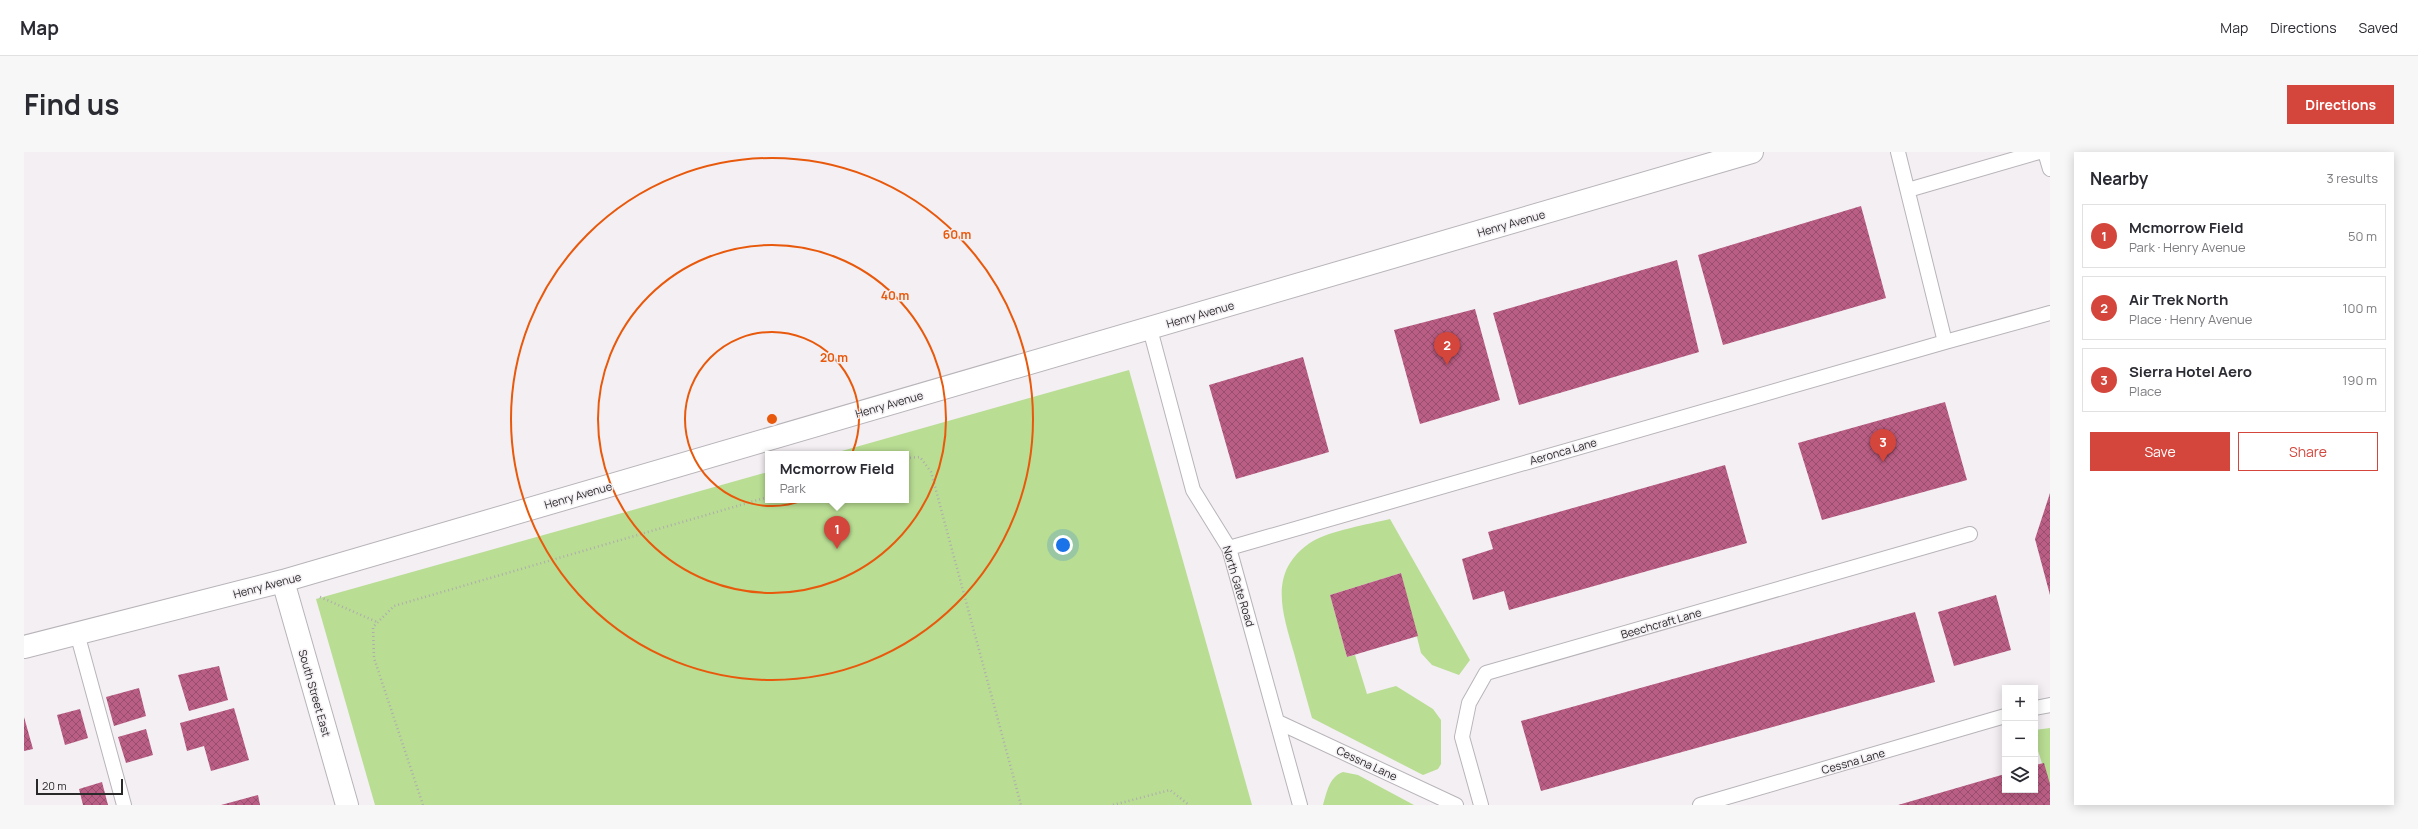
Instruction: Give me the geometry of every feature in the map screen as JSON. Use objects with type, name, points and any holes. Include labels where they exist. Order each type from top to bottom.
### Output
[{"type":"street","name":"Henry Avenue","points":[[24,647],[283,581],[1752,152]]},
{"type":"street","name":"South Street East","points":[[283,581],[347,805]]},
{"type":"lane","points":[[1898,152],[1945,342]]},
{"type":"lane","points":[[1908,190],[2039,152]]},
{"type":"lane","points":[[2045,152],[2050,170]]},
{"type":"lane","name":"Aeronca Lane","points":[[1230,548],[1897,355],[2050,313]]},
{"type":"lane","name":"North Gate Road","points":[[1150,328],[1193,490],[1230,548],[1300,805]]},
{"type":"lane","name":"Beechcraft Lane","points":[[1481,805],[1462,737],[1469,702],[1486,673],[1970,534]]},
{"type":"lane","points":[[77,633],[124,805]]},
{"type":"lane","points":[[2038,707],[2050,705]]},
{"type":"lane","name":"Cessna Lane","points":[[1700,805],[2002,717]]},
{"type":"lane","name":"Cessna Lane","points":[[1278,722],[1456,805]]},
{"type":"path","points":[[909,458],[920,457],[931,472],[1021,805]]},
{"type":"path","points":[[423,805],[374,658],[373,627],[394,606],[765,498]]},
{"type":"path","points":[[283,581],[377,622]]},
{"type":"path","points":[[1113,805],[1170,790],[1189,805]]},
{"type":"green space","points":[[1129,370],[1252,805],[375,805],[316,599],[765,473],[765,503],[909,503],[909,451],[842,451]]},
{"type":"green space","points":[[1390,519],[1470,660],[1459,675],[1432,665],[1421,653],[1401,573],[1330,595],[1347,657],[1355,655],[1367,694],[1396,686],[1433,709],[1441,720],[1441,764],[1438,769],[1423,775],[1312,718],[1285,622],[1283,607],[1282,592],[1284,578],[1289,565],[1298,552],[1320,537],[1350,528]]},
{"type":"green space","points":[[2050,728],[2050,789],[2038,751],[2038,730]]},
{"type":"green space","points":[[1343,772],[1358,775],[1414,805],[1323,805],[1327,790],[1332,781],[1338,774]]},
{"type":"building","points":[[1861,206],[1886,298],[1723,345],[1698,255]]},
{"type":"building","points":[[1677,260],[1699,352],[1519,405],[1493,313]]},
{"type":"building","points":[[1475,309],[1500,400],[1420,424],[1394,330]]},
{"type":"building","points":[[1303,357],[1329,452],[1236,479],[1209,385]]},
{"type":"building","points":[[1945,402],[1967,480],[1822,520],[1798,443]]},
{"type":"building","points":[[1725,465],[1747,543],[1509,610],[1504,591],[1473,600],[1462,559],[1493,549],[1488,532]]},
{"type":"building","points":[[2050,493],[2050,595],[2035,539]]},
{"type":"building","points":[[1401,573],[1418,636],[1347,657],[1330,595]]},
{"type":"building","points":[[1996,595],[2011,650],[1954,666],[1938,612]]},
{"type":"building","points":[[1915,612],[1935,682],[1541,791],[1521,721]]},
{"type":"building","points":[[219,666],[228,700],[189,711],[178,675]]},
{"type":"building","points":[[139,688],[146,716],[114,726],[106,697]]},
{"type":"building","points":[[234,708],[249,760],[211,771],[204,746],[187,751],[180,723]]},
{"type":"building","points":[[80,709],[88,738],[65,745],[57,715]]},
{"type":"building","points":[[24,717],[33,749],[24,751]]},
{"type":"building","points":[[146,729],[153,755],[126,763],[118,737]]},
{"type":"building","points":[[2044,763],[2050,784],[2050,805],[1898,805],[2002,775],[2002,793],[2038,793],[2038,764]]},
{"type":"building","points":[[102,782],[108,805],[83,805],[79,789]]},
{"type":"building","points":[[258,795],[260,805],[221,805]]},
{"type":"place","name":"Air Trek North","points":[[1447,365]]},
{"type":"place","name":"Sierra Hotel Aero","points":[[1883,462]]},
{"type":"place","name":"Mcmorrow Field","points":[[837,549]]}]
